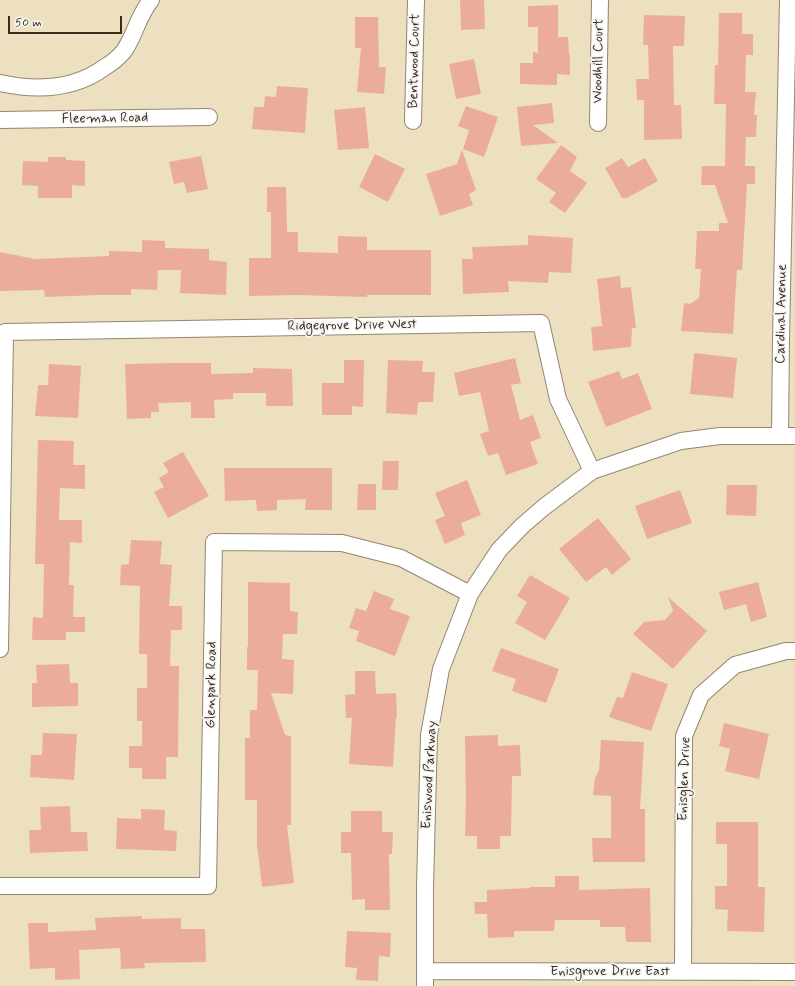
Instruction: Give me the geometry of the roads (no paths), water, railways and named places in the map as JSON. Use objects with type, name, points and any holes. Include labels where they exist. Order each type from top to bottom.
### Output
[{"type":"street","points":[[0,83],[46,88],[63,86],[82,81],[97,73],[112,62],[123,51],[144,9],[151,0]]},
{"type":"street","name":"Bentwood Court","points":[[413,121],[416,0]]},
{"type":"street","name":"Woodhill Court","points":[[598,123],[600,0]]},
{"type":"street","name":"Cardinal Avenue","points":[[788,0],[781,340],[788,436]]},
{"type":"street","name":"Fleeman Road","points":[[0,120],[209,117]]},
{"type":"street","name":"Ridgegrove Drive West","points":[[0,649],[5,332],[541,323],[558,400],[592,472]]},
{"type":"street","name":"Eniswood Parkway","points":[[425,979],[425,886],[429,735],[441,669],[470,594],[499,550],[522,526],[544,507],[592,472],[681,441],[720,436],[788,436]]},
{"type":"street","name":"Glenpark Road","points":[[0,886],[208,886],[214,542],[342,543],[401,558],[470,594]]},
{"type":"street","name":"Enisglen Drive","points":[[683,972],[684,736],[701,695],[735,665],[786,651],[795,651]]},
{"type":"street","name":"Enisgrove Drive East","points":[[425,979],[683,972],[795,972]]}]
